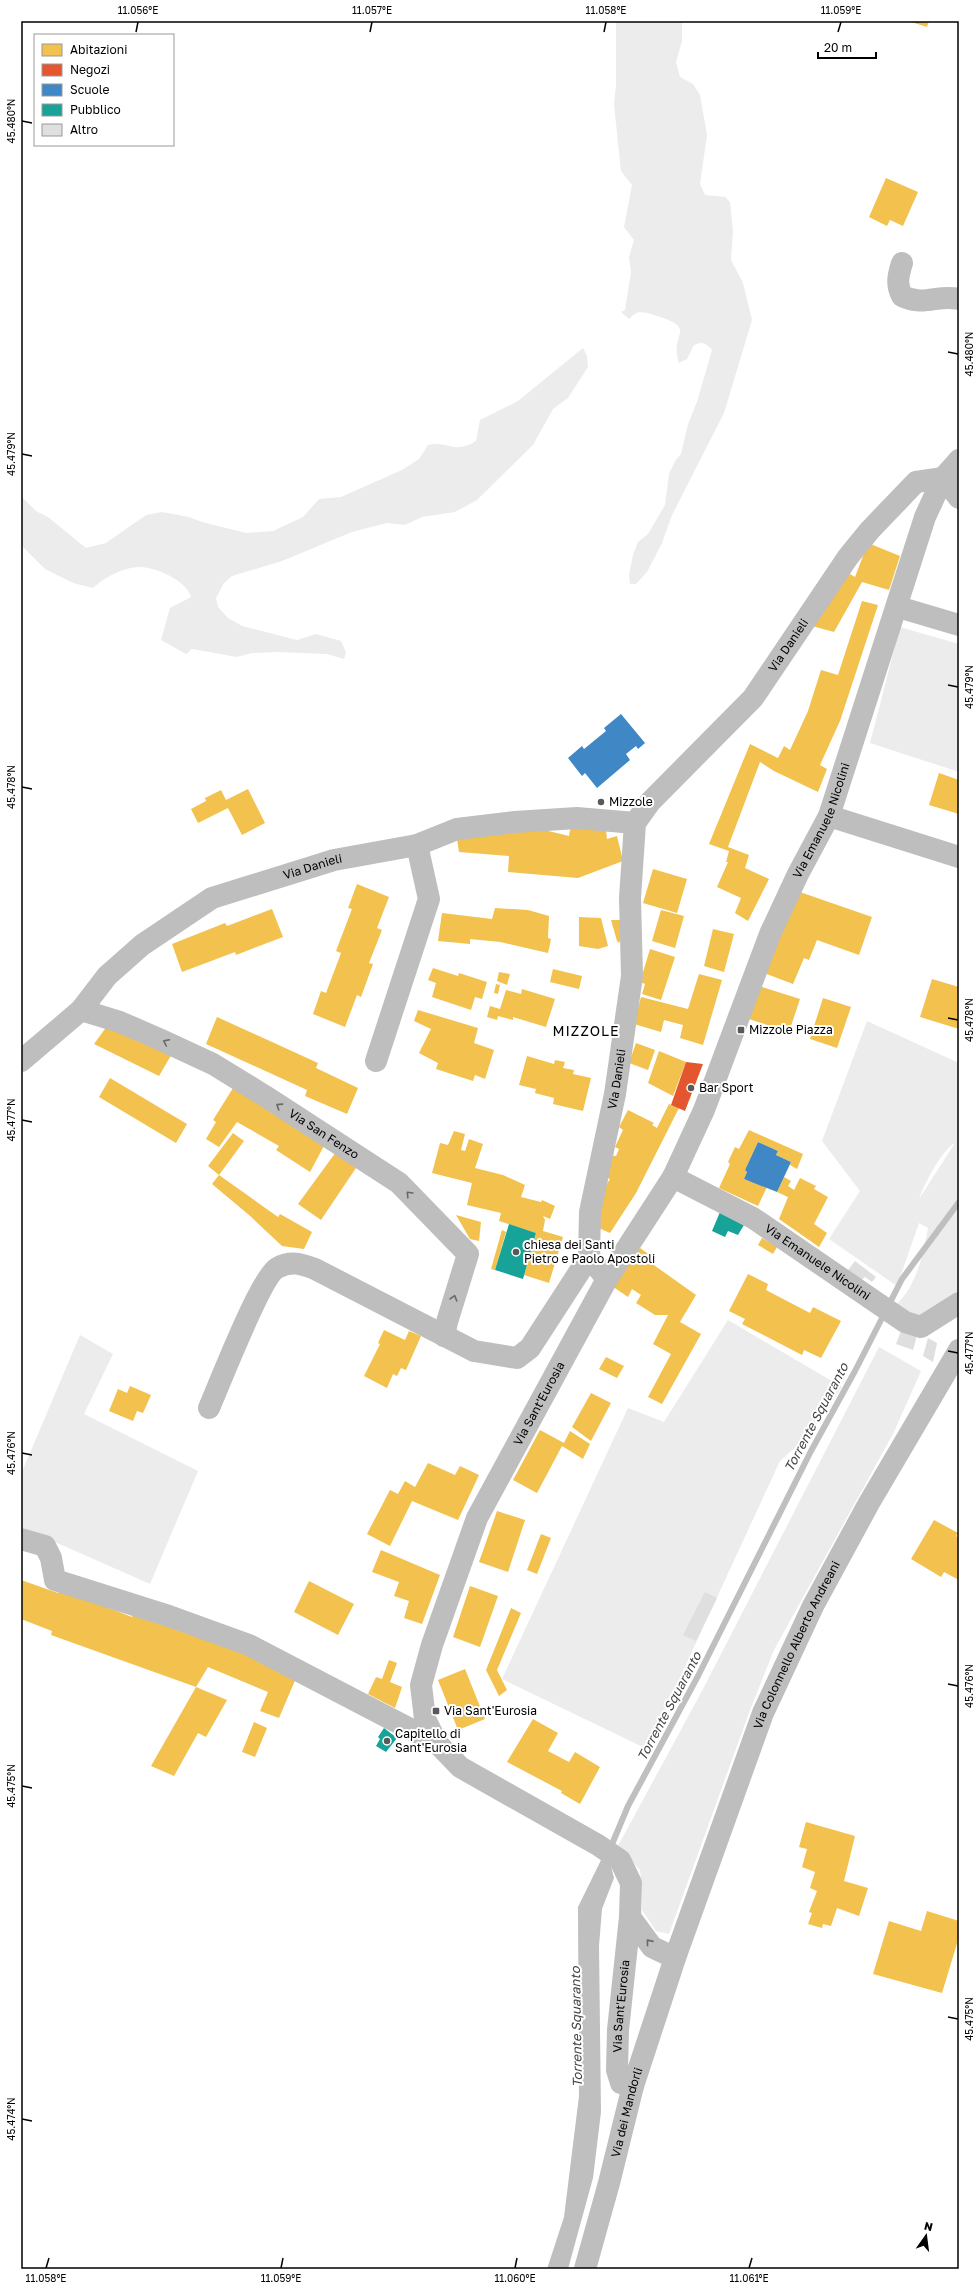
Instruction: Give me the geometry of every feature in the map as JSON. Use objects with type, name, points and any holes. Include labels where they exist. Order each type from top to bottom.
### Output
[{"type":"street","points":[[902,263],[898,286],[902,296],[920,302],[950,297],[959,299]]},
{"type":"street","name":"Via Emanuele Nicolini","points":[[607,1279],[673,1178],[704,1110],[770,934],[798,874],[829,816],[898,607],[925,517],[943,478],[959,460]]},
{"type":"street","points":[[943,478],[959,498]]},
{"type":"street","name":"Via Danieli","points":[[589,1257],[590,1212],[615,1094],[632,976],[630,898],[635,823],[650,802],[753,698],[848,556],[870,530],[916,482],[943,478]]},
{"type":"street","points":[[898,607],[959,625]]},
{"type":"street","points":[[829,816],[959,857]]},
{"type":"street","name":"Via Danieli","points":[[81,1010],[107,976],[142,945],[212,898],[334,860],[417,845],[457,829],[515,822],[577,818],[635,823]]},
{"type":"street","points":[[376,1061],[430,899],[417,845]]},
{"type":"street","points":[[21,1061],[81,1010]]},
{"type":"street","name":"Via San Fenzo","points":[[81,1010],[120,1022],[213,1064],[399,1183],[468,1254],[444,1336]]},
{"type":"street","name":"Via Emanuele Nicolini","points":[[673,1178],[753,1218],[905,1322],[921,1327],[959,1303]]},
{"type":"street","points":[[209,1408],[257,1298],[276,1268],[295,1262],[316,1269],[474,1351],[500,1357],[517,1358],[530,1348],[589,1257],[607,1279]]},
{"type":"street","name":"Via Sant'Eurosia","points":[[607,1279],[477,1518],[432,1645],[421,1685],[425,1719],[437,1743],[460,1767],[598,1845],[620,1860],[631,1883],[630,1917],[618,2030],[617,2070],[621,2083],[633,2086]]},
{"type":"street","name":"Via Colonnello Alberto Andreani","points":[[675,1958],[763,1713],[813,1606],[869,1503],[959,1350]]},
{"type":"street","points":[[21,1539],[45,1546],[51,1558],[55,1580],[162,1614],[248,1646],[437,1743]]},
{"type":"street","points":[[630,1917],[652,1947],[675,1958]]},
{"type":"street","name":"Via dei Mandorli","points":[[585,2269],[609,2183],[633,2086],[675,1958]]},
{"type":"shaded area","points":[[616,21],[682,21],[682,41],[676,62],[680,77],[693,84],[700,95],[707,135],[700,184],[705,195],[725,197],[730,202],[733,231],[731,260],[743,283],[752,320],[724,413],[672,515],[662,543],[647,572],[636,584],[630,584],[629,575],[633,555],[638,542],[648,534],[665,505],[669,474],[675,461],[681,454],[688,424],[697,402],[712,350],[704,343],[699,343],[694,345],[687,359],[679,363],[677,344],[680,332],[675,323],[644,312],[636,313],[629,319],[621,312],[625,310],[631,272],[629,257],[634,240],[624,227],[632,185],[621,171],[614,105],[616,85]]},
{"type":"shaded area","points":[[583,348],[587,356],[588,367],[568,398],[553,409],[533,445],[477,500],[455,512],[422,517],[405,525],[387,523],[352,532],[282,561],[232,576],[224,583],[216,598],[218,607],[228,618],[242,626],[297,640],[316,634],[341,641],[346,652],[344,659],[327,654],[277,652],[252,653],[237,657],[192,649],[186,654],[161,640],[170,608],[191,597],[184,586],[177,580],[154,569],[134,567],[115,573],[93,588],[73,583],[45,569],[21,545],[21,496],[36,511],[48,517],[86,548],[106,543],[146,515],[162,512],[189,517],[202,522],[246,533],[273,531],[303,517],[319,499],[341,497],[402,470],[419,459],[428,445],[441,444],[462,447],[476,441],[480,420],[518,401]]},
{"type":"shaded area","points":[[900,627],[959,644],[959,772],[870,743]]},
{"type":"shaded area","points":[[867,1021],[959,1063],[959,1295],[919,1319],[896,1305],[903,1297],[914,1279],[924,1249],[928,1228],[919,1223],[897,1286],[829,1239],[860,1191],[822,1141]],"holes":[[[955,1143],[919,1199],[939,1160]]]},
{"type":"shaded area","points":[[728,1320],[842,1387],[809,1435],[780,1461],[647,1749],[502,1679],[628,1408],[664,1422]]},
{"type":"shaded area","points":[[80,1335],[113,1354],[84,1414],[198,1471],[150,1584],[21,1527],[21,1474]]},
{"type":"shaded area","points":[[879,1347],[921,1371],[894,1432],[774,1650],[750,1710],[669,1934],[656,1931],[642,1910],[640,1870],[618,1846],[703,1689]]},
{"type":"shaded area","points":[[602,1858],[611,1866],[614,1878],[602,1909],[599,1946],[601,2112],[593,2178],[568,2269],[547,2269],[564,2217],[579,2096],[578,1907]]},
{"type":"building: Abitazioni","points":[[908,21],[929,21],[927,27]]},
{"type":"building: Abitazioni","points":[[886,178],[918,192],[903,226],[890,220],[887,226],[869,217]]},
{"type":"building: Abitazioni","points":[[868,543],[900,556],[889,590],[862,582],[834,632],[812,626],[848,573],[855,577]]},
{"type":"building: Abitazioni","points":[[862,601],[878,605],[840,721],[820,765],[827,769],[818,792],[774,771],[760,762],[728,847],[749,855],[745,868],[769,879],[748,921],[735,913],[741,898],[717,887],[728,862],[726,862],[729,851],[709,844],[750,744],[778,758],[784,746],[790,750],[808,711],[821,670],[838,675]]},
{"type":"building: Abitazioni","points":[[939,773],[959,780],[959,814],[929,805]]},
{"type":"building: Abitazioni","points":[[248,789],[265,823],[242,835],[228,808],[198,823],[191,809],[206,801],[205,798],[221,790],[226,800]]},
{"type":"building: Abitazioni","points":[[571,824],[606,830],[607,839],[617,836],[623,861],[578,878],[508,872],[509,856],[459,852],[456,832],[536,828],[569,836]]},
{"type":"building: Abitazioni","points":[[653,869],[687,879],[677,913],[643,903]]},
{"type":"building: Abitazioni","points":[[357,884],[389,897],[377,928],[382,930],[369,963],[373,964],[361,997],[357,995],[345,1027],[313,1014],[321,991],[326,993],[341,953],[336,951],[352,909],[348,908]]},
{"type":"building: Abitazioni","points":[[797,891],[872,917],[859,955],[817,940],[809,960],[804,958],[793,984],[764,973]]},
{"type":"building: Abitazioni","points":[[495,908],[528,910],[549,916],[548,938],[551,939],[548,953],[500,942],[470,939],[470,944],[438,941],[442,913],[492,919]]},
{"type":"building: Abitazioni","points":[[272,909],[283,937],[236,955],[235,952],[182,972],[172,944],[225,923],[227,926]]},
{"type":"building: Abitazioni","points":[[661,910],[684,916],[675,948],[652,941]]},
{"type":"building: Abitazioni","points":[[579,917],[601,918],[608,946],[598,949],[579,946]]},
{"type":"building: Abitazioni","points":[[611,920],[625,920],[624,932],[619,943],[617,941]]},
{"type":"building: Abitazioni","points":[[713,929],[734,934],[724,972],[704,966]]},
{"type":"building: Abitazioni","points":[[650,949],[675,957],[661,1000],[642,994],[645,984],[640,982]]},
{"type":"building: Abitazioni","points":[[433,968],[458,976],[459,973],[487,982],[482,999],[475,997],[471,1010],[432,997],[436,983],[428,980]]},
{"type":"building: Abitazioni","points":[[553,969],[582,976],[579,989],[550,982]]},
{"type":"building: Abitazioni","points":[[499,972],[510,974],[507,985],[497,981]]},
{"type":"building: Abitazioni","points":[[699,974],[722,980],[703,1045],[680,1038],[683,1025],[664,1020],[661,1032],[634,1024],[641,997],[688,1009]]},
{"type":"building: Abitazioni","points":[[932,979],[959,987],[959,1029],[920,1017]]},
{"type":"building: Abitazioni","points":[[496,984],[500,985],[498,994],[494,993]]},
{"type":"building: Abitazioni","points":[[759,986],[800,999],[789,1032],[749,1019]]},
{"type":"building: Abitazioni","points":[[522,989],[555,999],[546,1027],[513,1017],[513,1020],[498,1016],[497,1020],[487,1017],[490,1006],[500,1009],[506,990],[521,994]]},
{"type":"building: Abitazioni","points":[[823,998],[851,1007],[837,1048],[810,1039]]},
{"type":"building: Abitazioni","points":[[418,1010],[478,1028],[474,1043],[494,1050],[485,1079],[475,1075],[473,1081],[436,1069],[438,1063],[419,1053],[431,1029],[414,1021]]},
{"type":"building: Abitazioni","points":[[217,1017],[318,1063],[316,1068],[358,1088],[347,1114],[305,1096],[307,1090],[206,1044]]},
{"type":"building: Abitazioni","points":[[110,1022],[173,1052],[159,1076],[94,1044]]},
{"type":"building: Abitazioni","points":[[636,1043],[655,1050],[648,1070],[629,1063]]},
{"type":"building: Abitazioni","points":[[659,1051],[686,1062],[673,1096],[648,1083]]},
{"type":"building: Abitazioni","points":[[527,1056],[554,1064],[555,1060],[565,1062],[563,1068],[574,1070],[573,1074],[591,1078],[583,1111],[553,1104],[554,1098],[535,1093],[536,1089],[519,1085]]},
{"type":"building: Abitazioni","points":[[110,1078],[187,1124],[176,1143],[99,1097]]},
{"type":"building: Abitazioni","points":[[233,1088],[326,1142],[310,1172],[276,1150],[279,1146],[237,1122],[219,1147],[206,1139],[216,1122],[213,1120]]},
{"type":"building: Abitazioni","points":[[669,1104],[679,1108],[636,1193],[610,1233],[592,1225],[602,1192],[610,1179],[600,1175],[605,1155],[616,1156],[619,1149],[615,1147],[623,1130],[619,1127],[628,1110],[654,1123],[652,1125],[657,1128]]},
{"type":"building: Abitazioni","points":[[749,1130],[803,1154],[797,1169],[790,1165],[791,1162],[776,1155],[778,1151],[758,1142],[745,1170],[747,1172],[744,1179],[767,1187],[758,1206],[719,1188],[730,1164],[728,1162],[735,1147],[739,1149]]},
{"type":"building: Abitazioni","points":[[454,1131],[465,1134],[461,1150],[465,1151],[469,1139],[483,1144],[475,1168],[503,1175],[525,1185],[521,1197],[541,1202],[542,1200],[555,1206],[550,1219],[543,1216],[545,1220],[543,1231],[563,1237],[549,1283],[524,1275],[536,1233],[499,1221],[501,1213],[467,1205],[472,1183],[432,1173],[440,1143],[448,1145]]},
{"type":"building: Abitazioni","points":[[233,1133],[244,1141],[219,1175],[208,1166]]},
{"type":"building: Abitazioni","points":[[336,1152],[358,1165],[321,1220],[298,1204]]},
{"type":"building: Abitazioni","points":[[219,1175],[278,1217],[280,1214],[312,1232],[304,1249],[282,1246],[249,1215],[212,1184]]},
{"type":"building: Abitazioni","points":[[784,1177],[791,1181],[788,1186],[794,1190],[800,1178],[816,1186],[814,1189],[828,1197],[814,1224],[827,1233],[819,1247],[779,1219],[788,1197],[777,1192]]},
{"type":"building: Abitazioni","points":[[456,1215],[481,1222],[479,1241],[470,1239]]},
{"type":"building: Abitazioni","points":[[502,1230],[506,1232],[495,1270],[491,1269]]},
{"type":"building: Abitazioni","points":[[762,1238],[777,1247],[773,1254],[758,1245]]},
{"type":"building: Abitazioni","points":[[640,1248],[654,1258],[651,1263],[696,1295],[680,1322],[701,1334],[662,1404],[648,1397],[671,1354],[653,1344],[668,1315],[655,1315],[636,1303],[641,1295],[632,1289],[628,1297],[606,1282]]},
{"type":"building: Abitazioni","points":[[748,1274],[768,1284],[766,1290],[810,1313],[813,1307],[841,1321],[821,1358],[804,1350],[802,1355],[742,1324],[745,1319],[729,1311]]},
{"type":"building: Abitazioni","points":[[384,1330],[405,1340],[409,1331],[421,1336],[406,1370],[401,1368],[397,1376],[393,1374],[387,1388],[364,1376],[380,1344],[378,1343]]},
{"type":"building: Abitazioni","points":[[606,1357],[624,1366],[617,1378],[599,1369]]},
{"type":"building: Abitazioni","points":[[130,1386],[151,1395],[143,1413],[137,1411],[133,1421],[109,1411],[118,1389],[127,1393]]},
{"type":"building: Abitazioni","points":[[591,1393],[611,1403],[591,1441],[572,1427]]},
{"type":"building: Abitazioni","points":[[540,1430],[564,1443],[570,1431],[590,1444],[583,1459],[562,1446],[537,1493],[513,1480]]},
{"type":"building: Abitazioni","points":[[428,1463],[455,1475],[460,1466],[479,1475],[458,1520],[412,1501],[390,1546],[367,1534],[390,1490],[398,1494],[405,1481],[415,1487]]},
{"type":"building: Abitazioni","points":[[497,1511],[525,1520],[508,1572],[479,1562]]},
{"type":"building: Abitazioni","points":[[934,1520],[958,1533],[956,1536],[959,1538],[959,1575],[957,1579],[944,1572],[941,1577],[911,1559]]},
{"type":"building: Abitazioni","points":[[541,1534],[551,1538],[537,1574],[527,1570]]},
{"type":"building: Abitazioni","points":[[381,1550],[440,1575],[422,1624],[404,1618],[409,1601],[394,1596],[399,1582],[372,1572]]},
{"type":"building: Abitazioni","points":[[21,1580],[58,1593],[60,1589],[132,1617],[134,1613],[208,1637],[296,1678],[279,1718],[260,1711],[268,1692],[208,1667],[196,1687],[51,1635],[52,1631],[21,1619]]},
{"type":"building: Abitazioni","points":[[309,1581],[354,1604],[338,1635],[294,1612]]},
{"type":"building: Abitazioni","points":[[470,1586],[498,1596],[480,1647],[453,1637]]},
{"type":"building: Abitazioni","points":[[511,1608],[521,1613],[497,1670],[507,1690],[499,1696],[486,1670]]},
{"type":"building: Abitazioni","points":[[389,1660],[397,1663],[390,1682],[402,1687],[395,1708],[368,1694],[376,1677],[382,1679]]},
{"type":"building: Abitazioni","points":[[465,1669],[485,1719],[458,1730],[438,1680]]},
{"type":"building: Abitazioni","points":[[196,1687],[227,1700],[206,1737],[198,1733],[174,1776],[151,1766]]},
{"type":"building: Abitazioni","points":[[533,1719],[558,1733],[548,1751],[569,1762],[575,1752],[600,1767],[580,1804],[561,1793],[562,1791],[507,1762]]},
{"type":"building: Abitazioni","points":[[254,1722],[267,1728],[255,1757],[242,1752]]},
{"type":"building: Abitazioni","points":[[806,1822],[855,1836],[844,1881],[868,1888],[859,1916],[837,1908],[831,1926],[823,1924],[822,1928],[808,1924],[812,1913],[809,1912],[817,1891],[810,1888],[815,1872],[802,1867],[807,1849],[799,1847]]},
{"type":"building: Abitazioni","points":[[927,1911],[959,1921],[959,1937],[942,1993],[873,1974],[889,1921],[921,1931]]},
{"type":"building: Negozi","points":[[686,1062],[703,1064],[685,1111],[671,1105]]},
{"type":"building: Scuole","points":[[621,714],[645,743],[638,749],[636,746],[626,754],[630,760],[597,788],[585,773],[582,776],[568,758],[582,746],[584,749],[606,731],[604,728]]},
{"type":"building: Scuole","points":[[758,1142],[778,1151],[776,1155],[791,1162],[777,1192],[744,1179],[747,1172],[745,1170]]},
{"type":"building: Pubblico","points":[[720,1212],[744,1225],[738,1235],[728,1231],[725,1237],[712,1231]]},
{"type":"building: Pubblico","name":"chiesa dei Santi Pietro e Paolo Apostoli","points":[[509,1224],[536,1233],[523,1279],[495,1270]]},
{"type":"building: Pubblico","name":"Capitello di Sant'Eurosia","points":[[384,1728],[397,1738],[386,1752],[376,1746],[380,1739],[378,1737]]},
{"type":"building: Altro","points":[[855,1261],[876,1277],[872,1282],[865,1277],[861,1280],[848,1270]]},
{"type":"building: Altro","points":[[903,1326],[918,1332],[913,1350],[896,1344]]},
{"type":"building: Altro","points":[[928,1338],[937,1343],[933,1362],[923,1356]]},
{"type":"building: Altro","points":[[705,1592],[717,1598],[696,1641],[683,1635]]},
{"type":"waterway","name":"Torrente Squaranto","points":[[610,1849],[628,1806],[698,1676],[811,1451],[855,1371],[902,1279],[959,1202]]},
{"type":"place","name":"Mizzole","points":[[601,802]]},
{"type":"place","name":"Mizzole Piazza","points":[[741,1030]]},
{"type":"place","name":"Bar Sport","points":[[691,1088]]},
{"type":"place","name":"chiesa dei Santi Pietro e Paolo Apostoli","points":[[516,1252]]},
{"type":"place","name":"Via Sant'Eurosia","points":[[436,1711]]},
{"type":"place","name":"Capitello di Sant'Eurosia","points":[[387,1741]]},
{"type":"district","name":"MIZZOLE","points":[[586,1031]]}]
